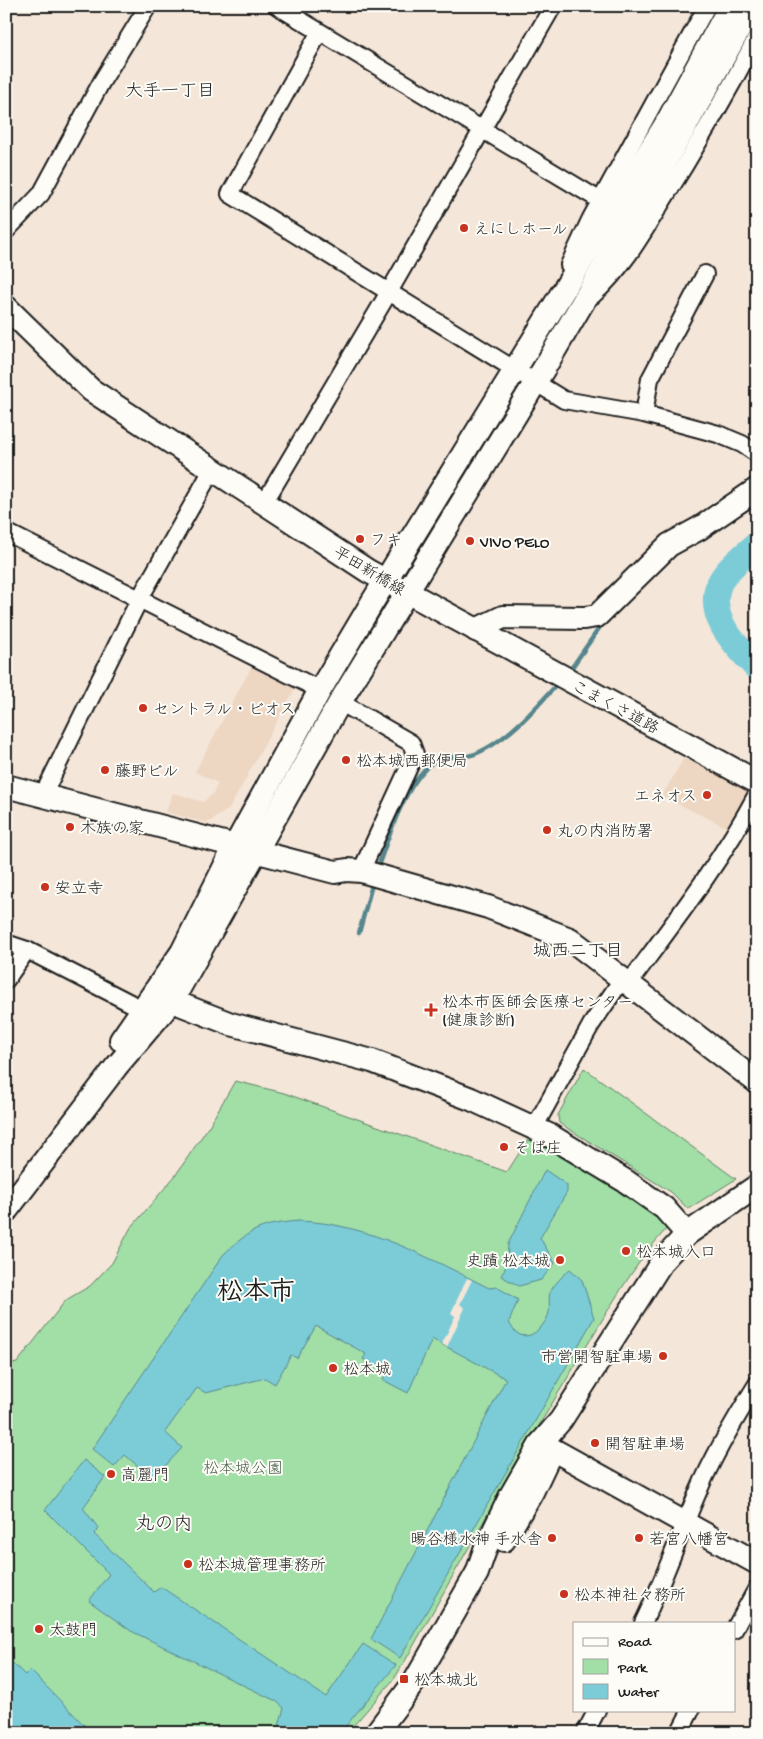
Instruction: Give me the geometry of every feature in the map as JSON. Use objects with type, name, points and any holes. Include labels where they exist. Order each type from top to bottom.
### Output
[{"type":"street","points":[[6,232],[41,194],[102,81],[148,6]]},
{"type":"street","points":[[277,6],[601,201]]},
{"type":"street","points":[[264,503],[389,292],[553,6]]},
{"type":"street","points":[[570,302],[568,266],[601,201],[707,6]]},
{"type":"street","points":[[6,1192],[144,1010],[182,952],[245,849],[340,702],[405,592],[535,383],[570,302],[730,6]]},
{"type":"street","points":[[6,1211],[116,1067],[172,1001],[320,690],[515,371],[570,302],[682,131],[752,6]]},
{"type":"street","points":[[320,33],[230,194],[564,400],[644,414],[718,434],[742,444],[757,454]]},
{"type":"street","points":[[570,302],[613,278],[693,151],[757,37]]},
{"type":"street","points":[[644,414],[650,379],[705,274]]},
{"type":"street","name":"平田新橋線","points":[[8,312],[91,390],[385,581],[476,630]]},
{"type":"street","points":[[42,797],[140,598],[212,470]]},
{"type":"street","points":[[476,630],[503,617],[584,618],[597,616],[669,545],[700,528],[757,489]]},
{"type":"street","points":[[6,532],[320,690]]},
{"type":"street","name":"こまくさ道路","points":[[476,630],[757,782]]},
{"type":"street","points":[[340,702],[411,743],[416,754],[370,874]]},
{"type":"street","points":[[6,786],[42,797],[335,872],[347,870],[370,874],[488,907],[570,939],[757,1082]]},
{"type":"street","points":[[534,1128],[591,1025],[716,865],[757,794]]},
{"type":"street","points":[[6,943],[28,950],[144,1010]]},
{"type":"street","points":[[6,980],[28,950]]},
{"type":"street","points":[[172,1001],[231,1024],[372,1061],[453,1092],[534,1128],[627,1182],[664,1208],[687,1234]]},
{"type":"street","points":[[376,1733],[415,1681],[477,1573],[486,1547],[511,1495],[547,1447],[561,1420],[664,1260],[687,1234],[757,1186]]},
{"type":"street","points":[[643,1622],[686,1524],[698,1491],[731,1426],[757,1384]]},
{"type":"street","points":[[547,1447],[757,1562]]},
{"type":"street","points":[[736,1626],[757,1588]]},
{"type":"street","points":[[592,1730],[596,1712]]},
{"type":"street","points":[[679,1733],[690,1712]]},
{"type":"shaded area","points":[[255,660],[298,683],[229,809],[207,823],[166,812],[173,793],[203,802],[213,794],[218,783],[195,772]]},
{"type":"shaded area","name":"エネオス","points":[[684,758],[752,793],[732,830],[662,796]]},
{"type":"green space","points":[[584,1068],[736,1179],[688,1209],[671,1192],[559,1123],[558,1115]]},
{"type":"green space","name":"松本城公園","points":[[235,1081],[284,1093],[507,1172],[529,1138],[660,1215],[668,1227],[631,1274],[556,1396],[394,1679],[347,1733],[7,1733],[6,1365],[17,1363],[66,1300],[90,1286],[112,1263],[130,1229],[175,1176],[209,1126]]},
{"type":"water","points":[[545,1170],[567,1185],[567,1192],[540,1238],[555,1263],[541,1280],[519,1286],[501,1276],[507,1264],[508,1244]]},
{"type":"water","points":[[299,1221],[324,1223],[373,1235],[420,1254],[489,1288],[497,1287],[518,1300],[509,1322],[514,1330],[524,1336],[530,1335],[540,1328],[549,1313],[550,1292],[570,1269],[582,1280],[594,1318],[400,1658],[371,1639],[506,1379],[432,1339],[408,1393],[383,1380],[386,1373],[363,1359],[366,1354],[316,1326],[297,1358],[291,1355],[275,1384],[265,1378],[206,1393],[197,1388],[165,1432],[182,1448],[153,1479],[125,1455],[114,1467],[92,1449],[223,1255],[241,1239],[257,1229],[275,1224]]},
{"type":"water","points":[[84,1460],[105,1477],[83,1508],[99,1529],[94,1534],[154,1592],[161,1587],[326,1697],[363,1644],[396,1665],[340,1733],[277,1733],[284,1708],[276,1701],[131,1631],[89,1601],[109,1574],[45,1510]]},
{"type":"water","points":[[6,1657],[25,1675],[30,1670],[92,1733],[19,1733],[6,1721]]},
{"type":"pier","points":[[467,1278],[472,1280],[460,1304],[465,1308],[447,1347],[442,1344],[455,1316],[451,1313]]},
{"type":"waterway","points":[[742,512],[757,503]]},
{"type":"waterway","points":[[757,544],[736,562],[722,578],[716,596],[716,608],[725,630],[757,668]]},
{"type":"waterway","points":[[568,673],[602,624]]},
{"type":"waterway","points":[[377,869],[402,803],[425,769],[437,760],[475,754],[498,741],[521,722],[559,682]]},
{"type":"waterway","points":[[359,933],[373,881]]},
{"type":"place","name":"えにしホール","points":[[464,228]]},
{"type":"place","name":"フキ","points":[[360,539]]},
{"type":"place","name":"VIVO PELO","points":[[470,541]]},
{"type":"place","name":"セントラル・ビオス","points":[[143,708]]},
{"type":"place","name":"松本城西郵便局","points":[[346,760]]},
{"type":"place","name":"藤野ビル","points":[[105,770]]},
{"type":"place","name":"エネオス","points":[[707,795]]},
{"type":"place","name":"木族の家","points":[[70,827]]},
{"type":"place","name":"丸の内消防署","points":[[547,830]]},
{"type":"place","name":"安立寺","points":[[45,887]]},
{"type":"place","name":"松本市医師会医療センター (健康診断)","points":[[431,1010]]},
{"type":"place","name":"そば庄","points":[[504,1147]]},
{"type":"place","name":"松本城入口","points":[[626,1251]]},
{"type":"place","name":"史蹟 松本城","points":[[560,1260]]},
{"type":"place","name":"市営開智駐車場","points":[[663,1356]]},
{"type":"place","name":"松本城","points":[[333,1368]]},
{"type":"place","name":"開智駐車場","points":[[595,1443]]},
{"type":"place","name":"高麗門","points":[[111,1474]]},
{"type":"place","name":"暘谷様水神 手水舎","points":[[552,1538]]},
{"type":"place","name":"若宮八幡宮","points":[[639,1538]]},
{"type":"place","name":"松本城管理事務所","points":[[188,1564]]},
{"type":"place","name":"松本神社々務所","points":[[564,1594]]},
{"type":"place","name":"太鼓門","points":[[39,1629]]},
{"type":"place","name":"松本城北","points":[[404,1679]]},
{"type":"district","name":"大手一丁目","points":[[170,90]]},
{"type":"district","name":"城西二丁目","points":[[578,950]]},
{"type":"district","name":"松本市","points":[[256,1290]]},
{"type":"district","name":"丸の内","points":[[164,1522]]}]
